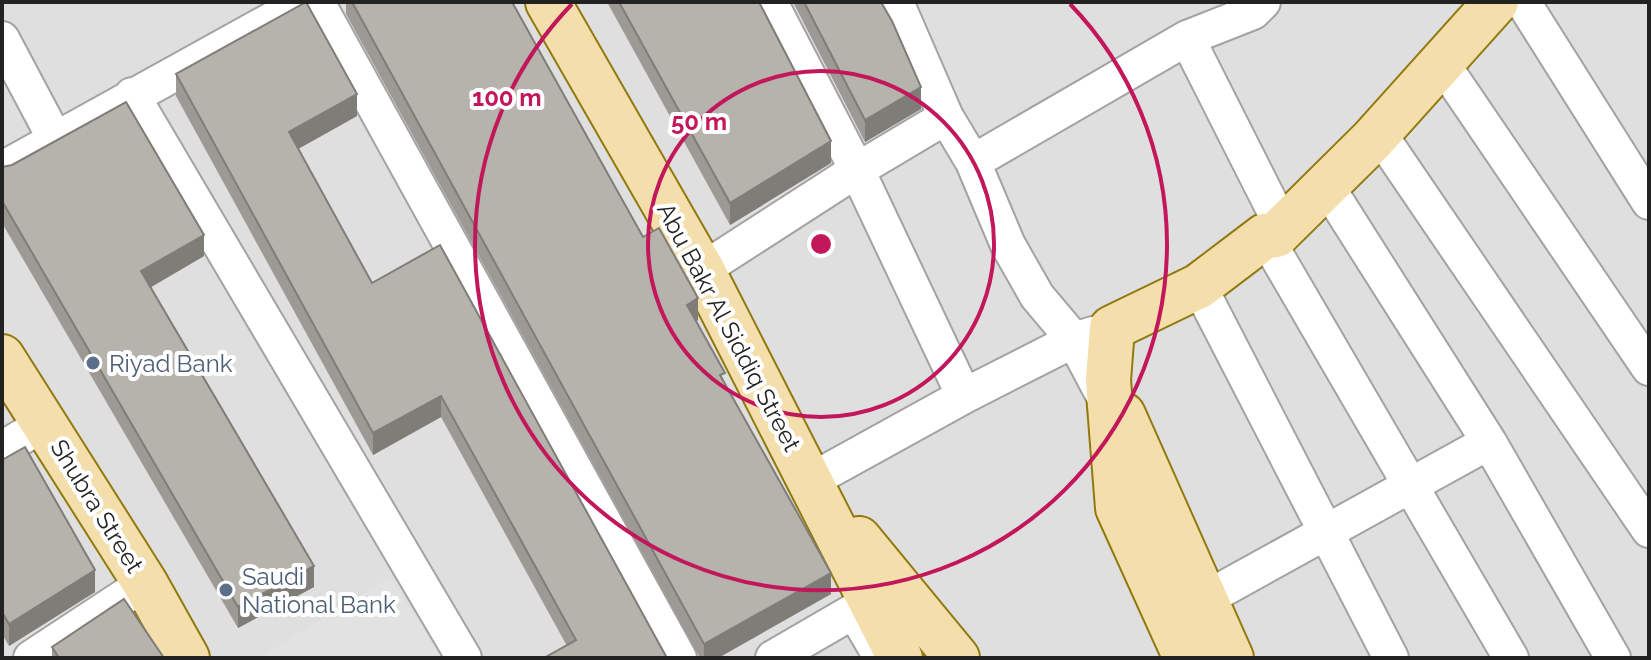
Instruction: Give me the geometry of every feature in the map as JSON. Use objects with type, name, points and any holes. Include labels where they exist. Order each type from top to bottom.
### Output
[{"type":"main road","name":"Abu Bakr Al Siddiq Street","points":[[548,2],[702,270],[900,658]]},
{"type":"main road","points":[[1231,658],[1109,394],[1093,334],[1199,286],[1274,232],[1378,132],[1496,2]]},
{"type":"main road","name":"Shubra Street","points":[[2,357],[145,583],[187,658]]},
{"type":"main road","points":[[1109,394],[1118,508],[1186,658]]},
{"type":"main road","points":[[810,481],[957,658]]},
{"type":"street","points":[[2,169],[304,2]]},
{"type":"street","points":[[317,2],[679,658]]},
{"type":"street","points":[[770,2],[857,170],[964,396]]},
{"type":"street","points":[[1523,2],[1649,202]]},
{"type":"street","points":[[900,4],[946,117],[973,162],[1008,245],[1037,296],[1093,334]]},
{"type":"street","points":[[973,162],[1187,38],[1254,5]]},
{"type":"street","points":[[1187,38],[1274,232],[1411,485],[1511,658]]},
{"type":"street","points":[[2,39],[55,139]]},
{"type":"street","points":[[1441,62],[1649,368]]},
{"type":"street","points":[[132,95],[464,658]]},
{"type":"street","points":[[702,270],[946,117]]},
{"type":"street","points":[[1378,132],[1649,530]]},
{"type":"street","points":[[1326,185],[1489,442],[1613,658]]},
{"type":"street","points":[[1199,286],[1391,658]]},
{"type":"street","points":[[810,481],[964,396],[1093,334]]},
{"type":"street","points":[[2,449],[45,423]]},
{"type":"street","points":[[1205,599],[1489,442]]},
{"type":"street","points":[[31,658],[145,583]]},
{"type":"street","points":[[773,658],[854,611],[882,658]]},
{"type":"street","points":[[836,621],[858,658]]},
{"type":"shaded area","points":[[2,2],[1649,2],[1649,658],[2,658]]},
{"type":"shaded area","points":[[390,577],[442,658],[258,658]]},
{"type":"building","points":[[306,2],[357,94],[289,132],[372,283],[440,245],[667,658],[544,658],[576,640],[441,396],[373,433],[176,74]]},
{"type":"building","points":[[352,2],[512,2],[643,237],[659,228],[698,298],[687,305],[725,373],[720,375],[831,573],[704,644]]},
{"type":"building","points":[[619,2],[759,2],[831,141],[730,203]]},
{"type":"building","points":[[804,2],[881,2],[921,87],[865,120]]},
{"type":"building","points":[[126,102],[204,235],[141,271],[314,566],[238,607],[2,201],[2,167],[12,165]]},
{"type":"building","points":[[25,447],[95,570],[9,624],[2,612],[2,460]]},
{"type":"building","points":[[124,599],[164,658],[59,658],[52,647]]},
{"type":"place","name":"Riyad Bank","points":[[93,363]]},
{"type":"place","name":"Saudi National Bank","points":[[226,590]]}]
